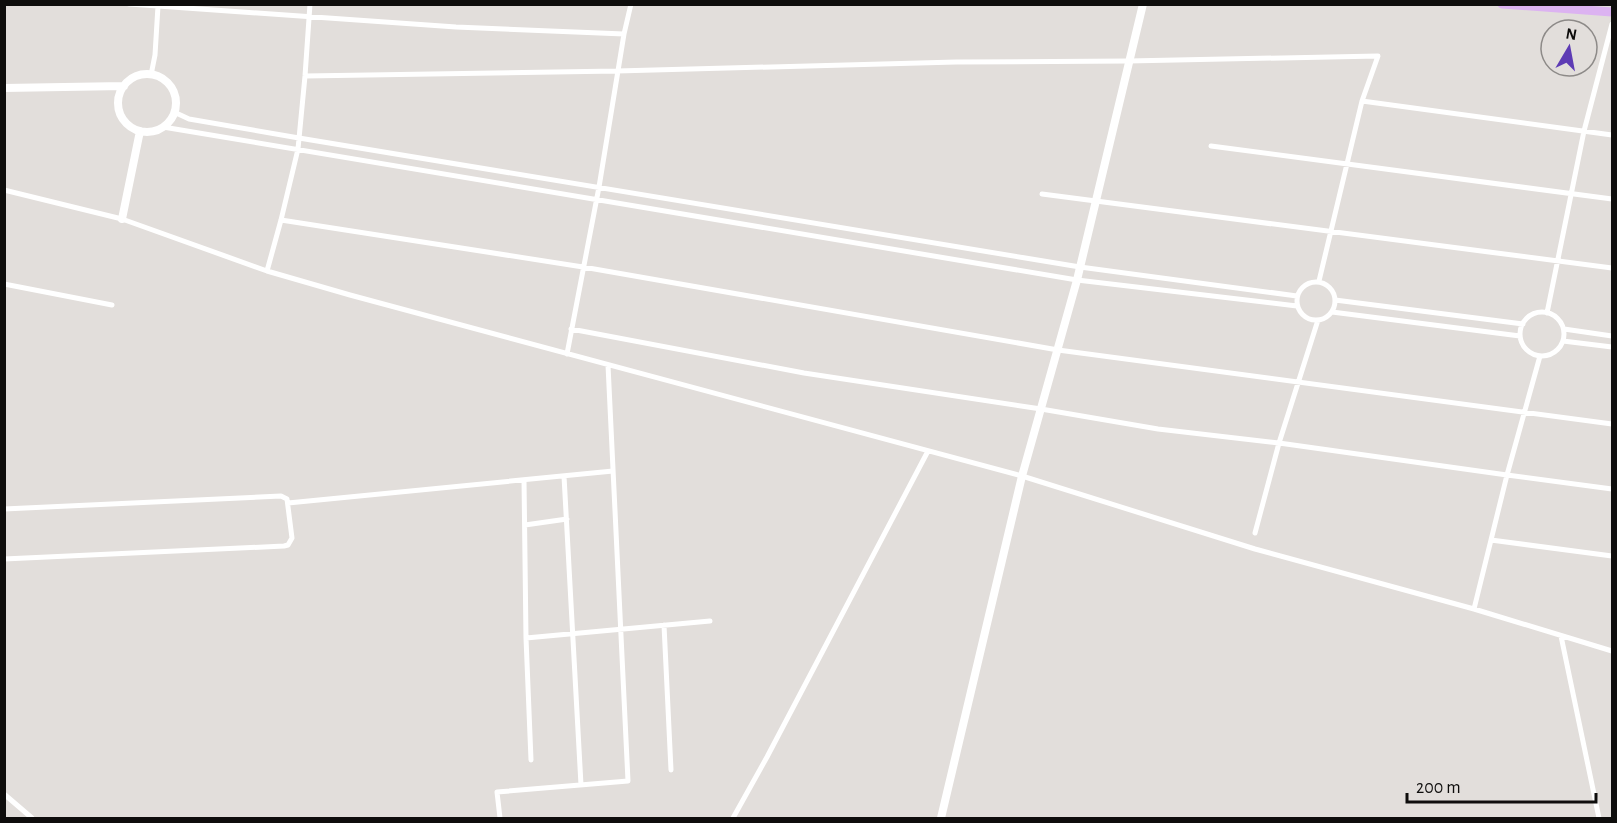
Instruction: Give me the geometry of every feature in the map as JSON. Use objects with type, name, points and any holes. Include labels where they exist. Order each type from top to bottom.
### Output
[{"type":"highway","points":[[1502,4],[1612,12]]},
{"type":"street","points":[[129,4],[456,27],[624,34]]},
{"type":"street","points":[[267,271],[298,149],[310,4]]},
{"type":"street","points":[[567,354],[631,4]]},
{"type":"street","points":[[941,819],[1022,476],[1077,280],[1143,4]]},
{"type":"street","points":[[151,75],[155,55],[158,6]]},
{"type":"street","points":[[1547,313],[1584,131],[1612,24]]},
{"type":"street","points":[[305,76],[956,62],[1378,56],[1362,101],[1319,281]]},
{"type":"street","points":[[139,75],[151,75],[165,81],[171,88],[175,97],[174,112],[163,127],[149,132],[140,131],[123,120],[119,112],[119,94],[130,79],[139,75]]},
{"type":"street","points":[[4,88],[124,86]]},
{"type":"street","points":[[1362,101],[1612,135]]},
{"type":"street","points":[[174,112],[189,119],[299,138],[1080,267],[1297,296]]},
{"type":"street","points":[[163,127],[1077,280],[1297,306]]},
{"type":"street","points":[[122,219],[140,131]]},
{"type":"street","points":[[1211,146],[1612,199]]},
{"type":"street","points":[[4,190],[122,219],[267,271],[350,295],[1022,476],[1255,549],[1474,609],[1612,651]]},
{"type":"street","points":[[1042,195],[1612,268]]},
{"type":"street","points":[[281,220],[583,267],[1058,350],[1612,424]]},
{"type":"street","points":[[1319,281],[1329,286],[1335,295],[1335,300],[1332,312],[1318,320],[1303,315],[1297,306],[1297,296],[1305,284],[1319,281]]},
{"type":"street","points":[[4,284],[112,305]]},
{"type":"street","points":[[1335,300],[1523,324]]},
{"type":"street","points":[[1332,312],[1520,336]]},
{"type":"street","points":[[1536,313],[1547,313],[1558,318],[1564,329],[1563,340],[1554,352],[1548,356],[1540,356],[1527,350],[1520,336],[1526,319],[1536,313]]},
{"type":"street","points":[[1255,533],[1279,442],[1318,320]]},
{"type":"street","points":[[571,329],[804,373],[1158,429],[1279,442],[1612,489]]},
{"type":"street","points":[[1564,329],[1612,336]]},
{"type":"street","points":[[1563,340],[1612,347]]},
{"type":"street","points":[[1474,609],[1507,475],[1540,356]]},
{"type":"street","points":[[500,819],[497,792],[628,781],[608,365]]},
{"type":"street","points":[[733,819],[928,451]]},
{"type":"street","points":[[288,503],[613,471]]},
{"type":"street","points":[[564,476],[581,785]]},
{"type":"street","points":[[524,480],[526,638],[531,760]]},
{"type":"street","points":[[4,509],[281,496],[285,497],[288,503],[292,538],[288,545],[284,546],[4,560]]},
{"type":"street","points":[[525,525],[567,519]]},
{"type":"street","points":[[1491,540],[1612,556]]},
{"type":"street","points":[[526,638],[710,621]]},
{"type":"street","points":[[664,625],[671,770]]},
{"type":"street","points":[[1561,636],[1599,819]]},
{"type":"street","points":[[4,794],[32,819]]}]
